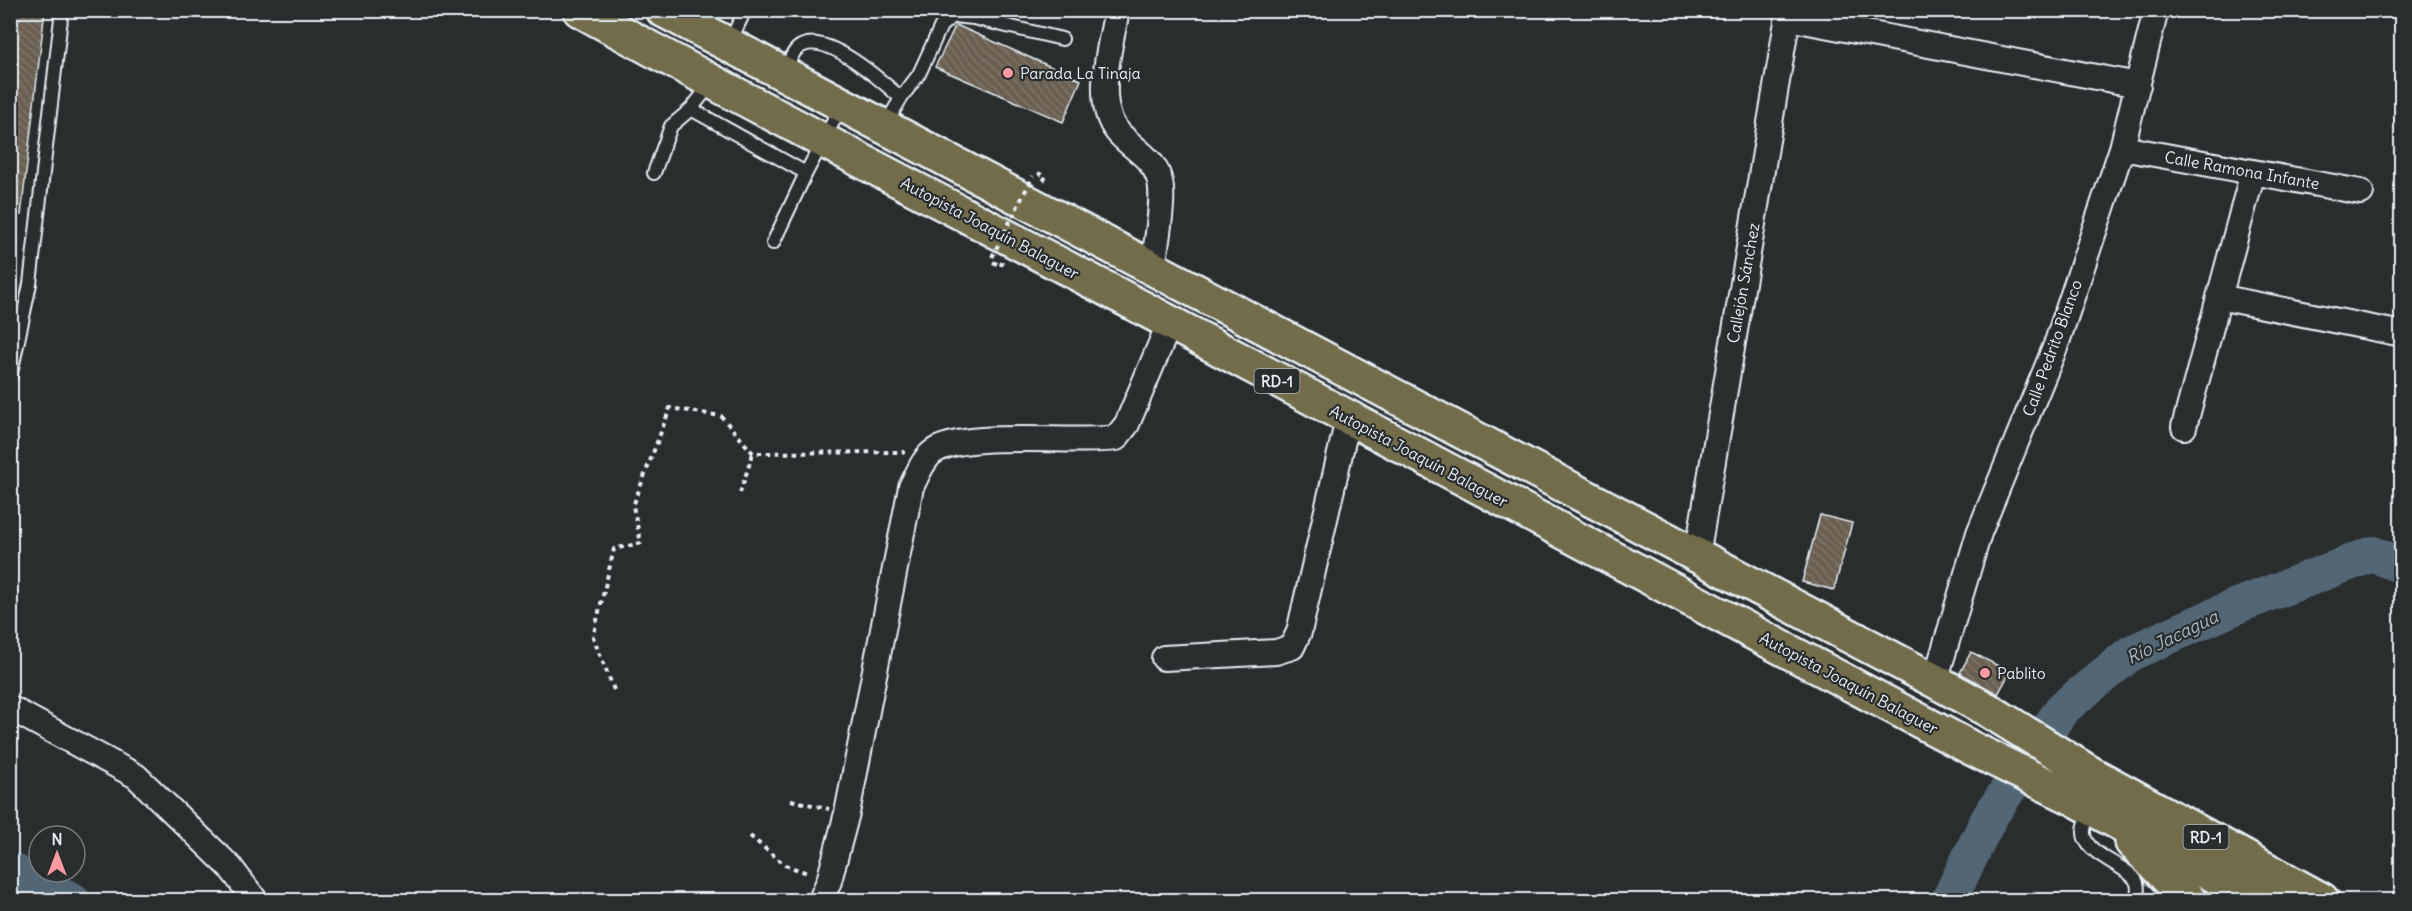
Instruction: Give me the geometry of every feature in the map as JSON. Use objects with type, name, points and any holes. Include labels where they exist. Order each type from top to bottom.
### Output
[{"type":"highway","name":"Autopista Joaquín Balaguer","points":[[580,10],[712,83],[1170,322],[1348,419],[1975,750],[2322,900]]},
{"type":"highway","name":"Autopista Joaquín Balaguer","points":[[663,10],[1988,710],[2091,799],[2259,900]]},
{"type":"highway","points":[[2091,799],[2189,900]]},
{"type":"street","points":[[1117,10],[1105,75],[1108,116],[1116,131],[1152,162],[1160,180],[1161,197],[1153,269]]},
{"type":"street","name":"Calle Pedrito Blanco","points":[[1935,681],[1979,533],[2056,345],[2122,148],[2156,10]]},
{"type":"street","points":[[1788,14],[2138,85]]},
{"type":"street","name":"Callejón Sánchez","points":[[1697,556],[1788,14]]},
{"type":"street","name":"Calle Ramona Infante","points":[[2122,148],[2361,192]]},
{"type":"street","points":[[2184,427],[2253,172]]},
{"type":"street","points":[[2219,297],[2402,334]]},
{"type":"street","points":[[825,891],[847,813],[905,526],[910,487],[933,452],[957,442],[984,440],[1096,441],[1116,438],[1127,424],[1170,322]]},
{"type":"street","points":[[1164,658],[1276,652],[1292,647],[1299,632],[1348,419]]},
{"type":"street","points":[[10,708],[136,776],[230,867],[255,900]]},
{"type":"lane","points":[[10,378],[30,284],[62,10]]},
{"type":"lane","points":[[729,45],[745,10]]},
{"type":"lane","points":[[884,128],[919,74],[941,26],[953,16],[973,18],[1062,39]]},
{"type":"lane","points":[[784,73],[795,50],[800,46],[819,45],[848,56],[902,98]]},
{"type":"lane","points":[[654,173],[670,126],[690,109],[712,83]]},
{"type":"lane","points":[[773,243],[806,173],[842,106]]},
{"type":"lane","points":[[690,109],[806,173]]},
{"type":"lane","points":[[2091,799],[2083,833],[2087,843],[2135,879],[2139,888],[2136,900]]},
{"type":"path","points":[[992,257],[1034,176]]},
{"type":"path","points":[[614,690],[592,637],[614,549],[641,543],[633,506],[670,408],[721,416],[753,453],[933,452]]},
{"type":"path","points":[[740,493],[753,453]]},
{"type":"path","points":[[791,800],[847,813]]},
{"type":"path","points":[[750,836],[785,866],[825,891]]},
{"type":"building","points":[[10,10],[45,10],[21,215],[10,214]]},
{"type":"building","name":"Parada La Tinaja","points":[[956,25],[1081,80],[1063,122],[935,67]]},
{"type":"building","points":[[1820,515],[1852,523],[1834,590],[1802,582]]},
{"type":"building","name":"Pablito","points":[[1971,652],[2010,672],[1998,694],[1960,673]]},
{"type":"waterway","name":"Río Jacagua","points":[[1949,900],[1989,818],[2062,709],[2131,653],[2239,605],[2373,554],[2402,566]]},
{"type":"waterway","name":"Río Jacagua","points":[[10,870],[72,900]]},
{"type":"place","name":"Parada La Tinaja","points":[[1008,73]]},
{"type":"place","name":"Pablito","points":[[1985,673]]}]
